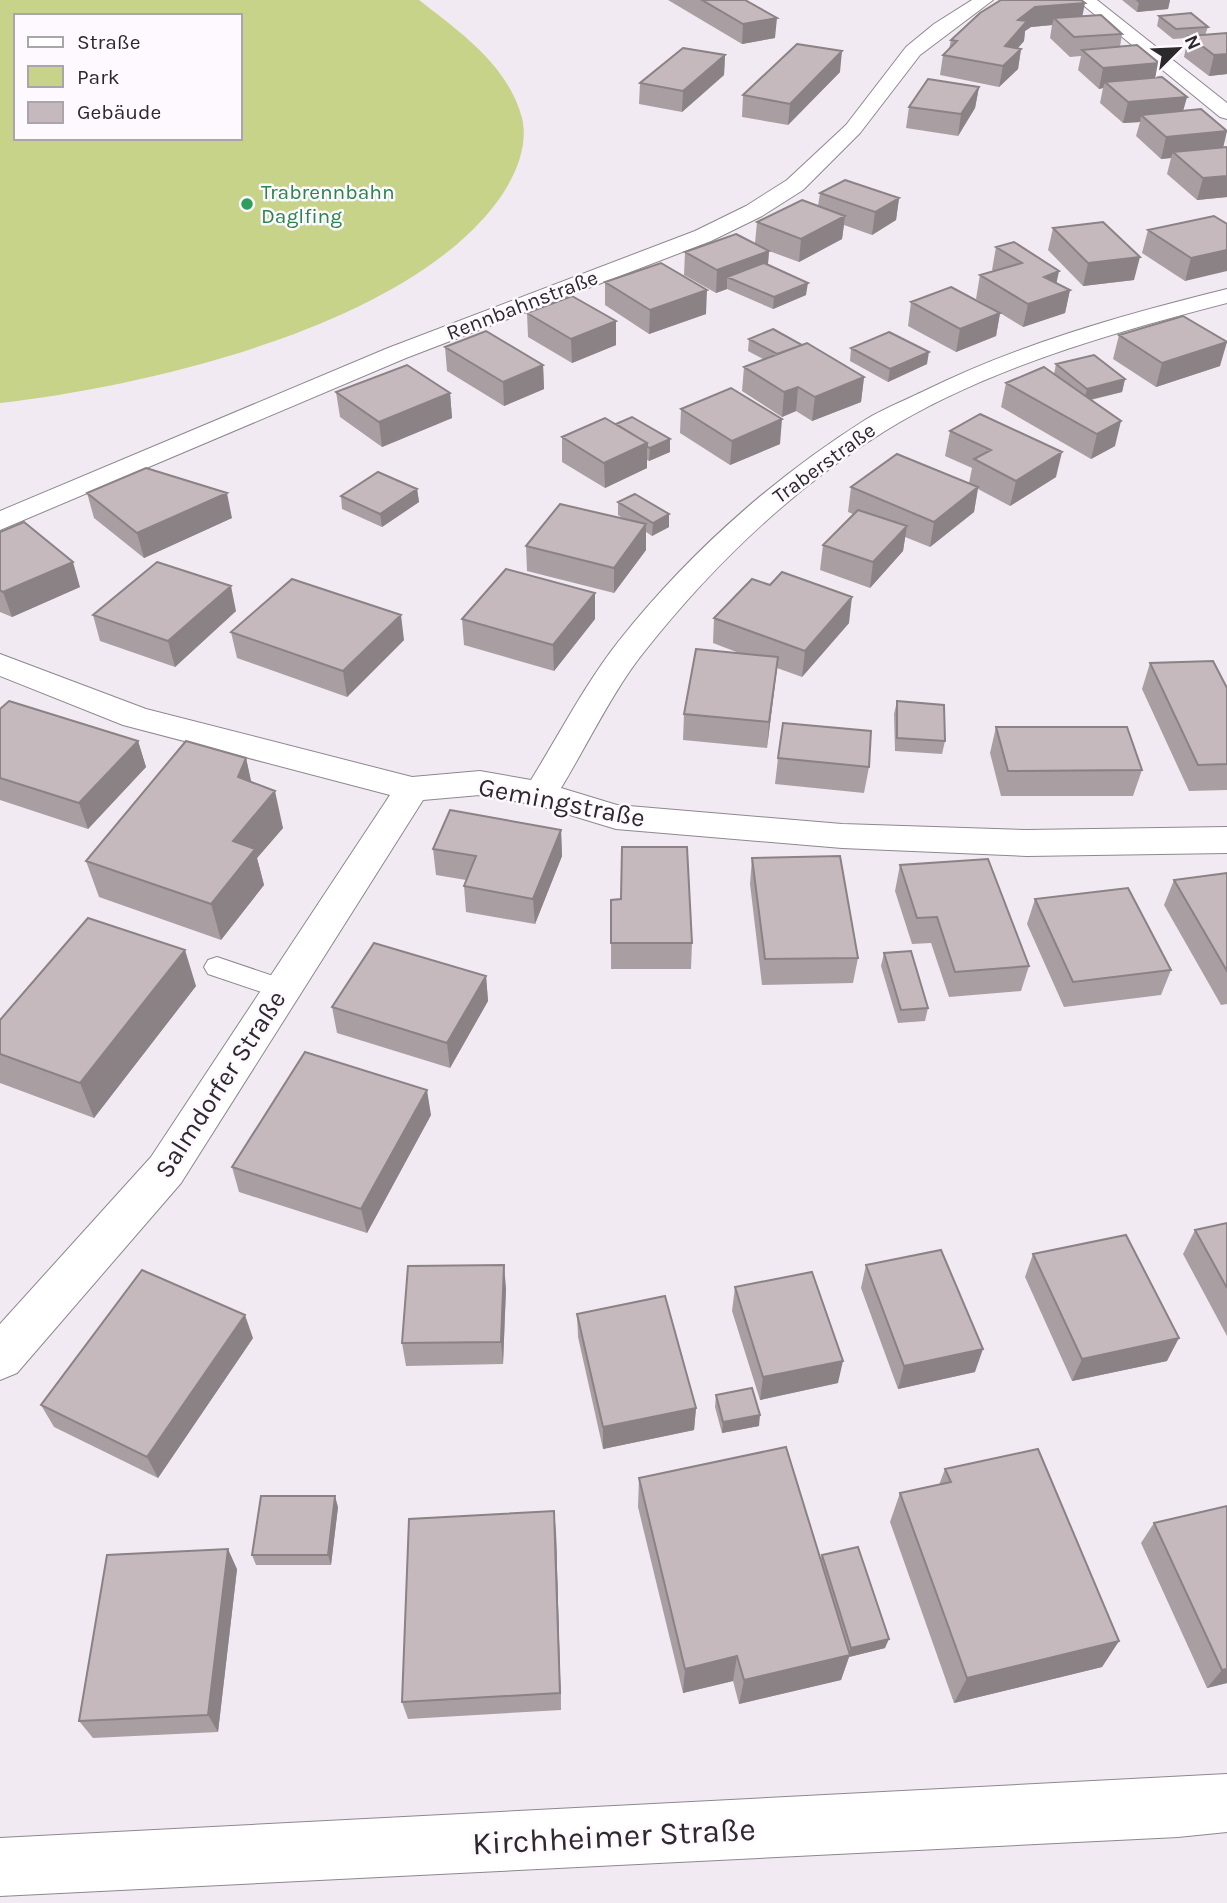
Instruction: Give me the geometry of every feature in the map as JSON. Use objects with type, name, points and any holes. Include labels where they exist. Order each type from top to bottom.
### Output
[{"type":"street","name":"Rennbahnstraße","points":[[0,521],[397,353],[703,236],[754,211],[795,185],[845,136],[913,51],[940,28],[984,0]]},
{"type":"street","points":[[1086,0],[1227,113]]},
{"type":"street","name":"Traberstraße","points":[[540,794],[629,649],[704,564],[767,504],[876,425],[960,383],[1123,322],[1227,296]]},
{"type":"street","name":"Gemingstraße","points":[[0,664],[135,717],[412,789],[480,783],[540,794],[617,817],[842,836],[1027,843],[1227,839]]},
{"type":"street","name":"Salmdorfer Straße","points":[[0,1358],[166,1170],[412,789]]},
{"type":"street","name":"Kirchheimer Straße","points":[[0,1867],[1178,1808],[1227,1803]]},
{"type":"lane","points":[[217,967],[282,989]]},
{"type":"green space","name":"Trabrennbahn Daglfing","points":[[0,0],[419,0],[481,51],[506,82],[515,99],[524,129],[522,151],[509,183],[497,202],[455,246],[401,284],[338,316],[269,343],[198,365],[60,395],[0,403]]},
{"type":"building","points":[[702,0],[745,0],[777,18],[743,24]]},
{"type":"building","points":[[1001,0],[1081,0],[1085,3],[1035,7],[1018,20],[1027,21],[1005,46],[1021,49],[1003,66],[943,55],[957,41],[951,40],[980,13]]},
{"type":"building","points":[[1191,13],[1208,27],[1176,29],[1159,16]]},
{"type":"building","points":[[1101,15],[1122,34],[1074,37],[1054,18]]},
{"type":"building","points":[[1227,33],[1227,54],[1214,55],[1189,36]]},
{"type":"building","points":[[797,44],[842,51],[790,104],[743,95]]},
{"type":"building","points":[[1137,45],[1159,63],[1103,68],[1082,50]]},
{"type":"building","points":[[683,48],[725,55],[683,91],[640,83]]},
{"type":"building","points":[[1162,77],[1187,97],[1128,102],[1105,82]]},
{"type":"building","points":[[928,79],[979,87],[961,114],[909,107]]},
{"type":"building","points":[[1201,109],[1227,131],[1166,137],[1141,115]]},
{"type":"building","points":[[1227,147],[1227,176],[1203,178],[1173,152]]},
{"type":"building","points":[[845,180],[899,198],[875,212],[820,193]]},
{"type":"building","points":[[802,200],[845,216],[801,239],[757,222]]},
{"type":"building","points":[[1214,216],[1227,224],[1227,250],[1191,258],[1148,230]]},
{"type":"building","points":[[1103,222],[1140,257],[1088,263],[1053,228]]},
{"type":"building","points":[[736,234],[769,251],[717,270],[685,252]]},
{"type":"building","points":[[1014,242],[1059,271],[1044,277],[1070,290],[1028,304],[980,275],[1022,263],[996,247]]},
{"type":"building","points":[[661,263],[707,290],[650,310],[605,282]]},
{"type":"building","points":[[764,263],[808,283],[774,297],[727,277]]},
{"type":"building","points":[[951,287],[1000,313],[960,329],[911,302]]},
{"type":"building","points":[[572,296],[616,321],[571,339],[527,313]]},
{"type":"building","points":[[1183,316],[1227,342],[1162,363],[1119,335]]},
{"type":"building","points":[[773,329],[802,345],[777,354],[749,339]]},
{"type":"building","points":[[486,331],[543,365],[503,382],[445,347]]},
{"type":"building","points":[[889,332],[929,352],[890,369],[851,348]]},
{"type":"building","points":[[807,343],[864,377],[815,397],[798,387],[784,392],[744,367]]},
{"type":"building","points":[[1094,355],[1125,379],[1087,389],[1056,364]]},
{"type":"building","points":[[407,365],[450,393],[379,422],[336,392]]},
{"type":"building","points":[[1044,367],[1121,421],[1097,434],[1006,383]]},
{"type":"building","points":[[731,388],[782,419],[732,441],[681,409]]},
{"type":"building","points":[[980,414],[1062,452],[1016,481],[974,459],[991,450],[950,431]]},
{"type":"building","points":[[632,417],[670,439],[647,447],[647,443],[616,424]]},
{"type":"building","points":[[605,418],[647,443],[604,463],[562,437]]},
{"type":"building","points":[[897,454],[978,487],[934,522],[851,487]]},
{"type":"building","points":[[146,468],[227,493],[137,533],[87,493]]},
{"type":"building","points":[[378,472],[417,489],[380,514],[341,496]]},
{"type":"building","points":[[635,494],[669,514],[653,523],[618,502]]},
{"type":"building","points":[[560,504],[646,524],[614,568],[526,546]]},
{"type":"building","points":[[858,510],[907,526],[873,562],[823,545]]},
{"type":"building","points":[[24,522],[73,562],[3,592],[0,590],[0,532]]},
{"type":"building","points":[[157,562],[231,586],[168,641],[93,615]]},
{"type":"building","points":[[506,569],[595,593],[553,645],[462,619]]},
{"type":"building","points":[[782,572],[852,597],[805,651],[714,618],[752,579],[770,585]]},
{"type":"building","points":[[292,579],[401,615],[343,671],[231,632]]},
{"type":"building","points":[[696,649],[778,657],[769,722],[684,714]]},
{"type":"building","points":[[1213,661],[1227,688],[1227,764],[1198,765],[1150,663]]},
{"type":"building","points":[[9,701],[138,741],[79,803],[0,778],[0,709]]},
{"type":"building","points":[[897,701],[944,705],[945,741],[897,738]]},
{"type":"building","points":[[783,723],[871,731],[869,767],[778,758]]},
{"type":"building","points":[[996,727],[1127,727],[1142,770],[1008,771]]},
{"type":"building","points":[[186,741],[246,758],[238,777],[275,791],[233,841],[255,849],[211,904],[86,861]]},
{"type":"building","points":[[450,810],[561,830],[533,899],[464,886],[476,856],[433,849]]},
{"type":"building","points":[[622,847],[687,847],[692,943],[611,943],[611,900],[621,899]]},
{"type":"building","points":[[840,856],[858,958],[765,959],[752,858]]},
{"type":"building","points":[[988,859],[1029,966],[955,972],[937,917],[917,918],[900,865]]},
{"type":"building","points":[[1227,873],[1227,971],[1174,880]]},
{"type":"building","points":[[1128,888],[1171,970],[1073,982],[1035,899]]},
{"type":"building","points":[[88,918],[185,950],[80,1083],[0,1054],[0,1020]]},
{"type":"building","points":[[374,943],[486,976],[447,1043],[332,1007]]},
{"type":"building","points":[[911,951],[928,1008],[901,1010],[884,953]]},
{"type":"building","points":[[305,1052],[427,1090],[361,1209],[232,1167]]},
{"type":"building","points":[[1227,1223],[1227,1288],[1195,1230]]},
{"type":"building","points":[[1126,1235],[1179,1338],[1082,1359],[1033,1254]]},
{"type":"building","points":[[941,1250],[983,1349],[904,1366],[866,1265]]},
{"type":"building","points":[[504,1265],[501,1342],[402,1343],[408,1266]]},
{"type":"building","points":[[142,1270],[245,1315],[147,1457],[41,1405]]},
{"type":"building","points":[[812,1272],[843,1361],[763,1377],[735,1287]]},
{"type":"building","points":[[665,1296],[696,1408],[603,1427],[577,1314]]},
{"type":"building","points":[[752,1388],[760,1415],[723,1422],[716,1395]]},
{"type":"building","points":[[786,1447],[850,1655],[744,1680],[737,1656],[685,1669],[639,1478]]},
{"type":"building","points":[[1038,1449],[1119,1641],[967,1678],[900,1493],[951,1482],[945,1469]]},
{"type":"building","points":[[261,1496],[335,1496],[328,1555],[252,1555]]},
{"type":"building","points":[[1227,1506],[1227,1669],[1222,1670],[1154,1523]]},
{"type":"building","points":[[554,1511],[560,1693],[402,1702],[409,1519]]},
{"type":"building","points":[[858,1547],[889,1639],[851,1648],[822,1555]]},
{"type":"building","points":[[228,1549],[208,1715],[79,1721],[107,1555]]},
{"type":"place","name":"Trabrennbahn Daglfing","points":[[247,204]]}]
